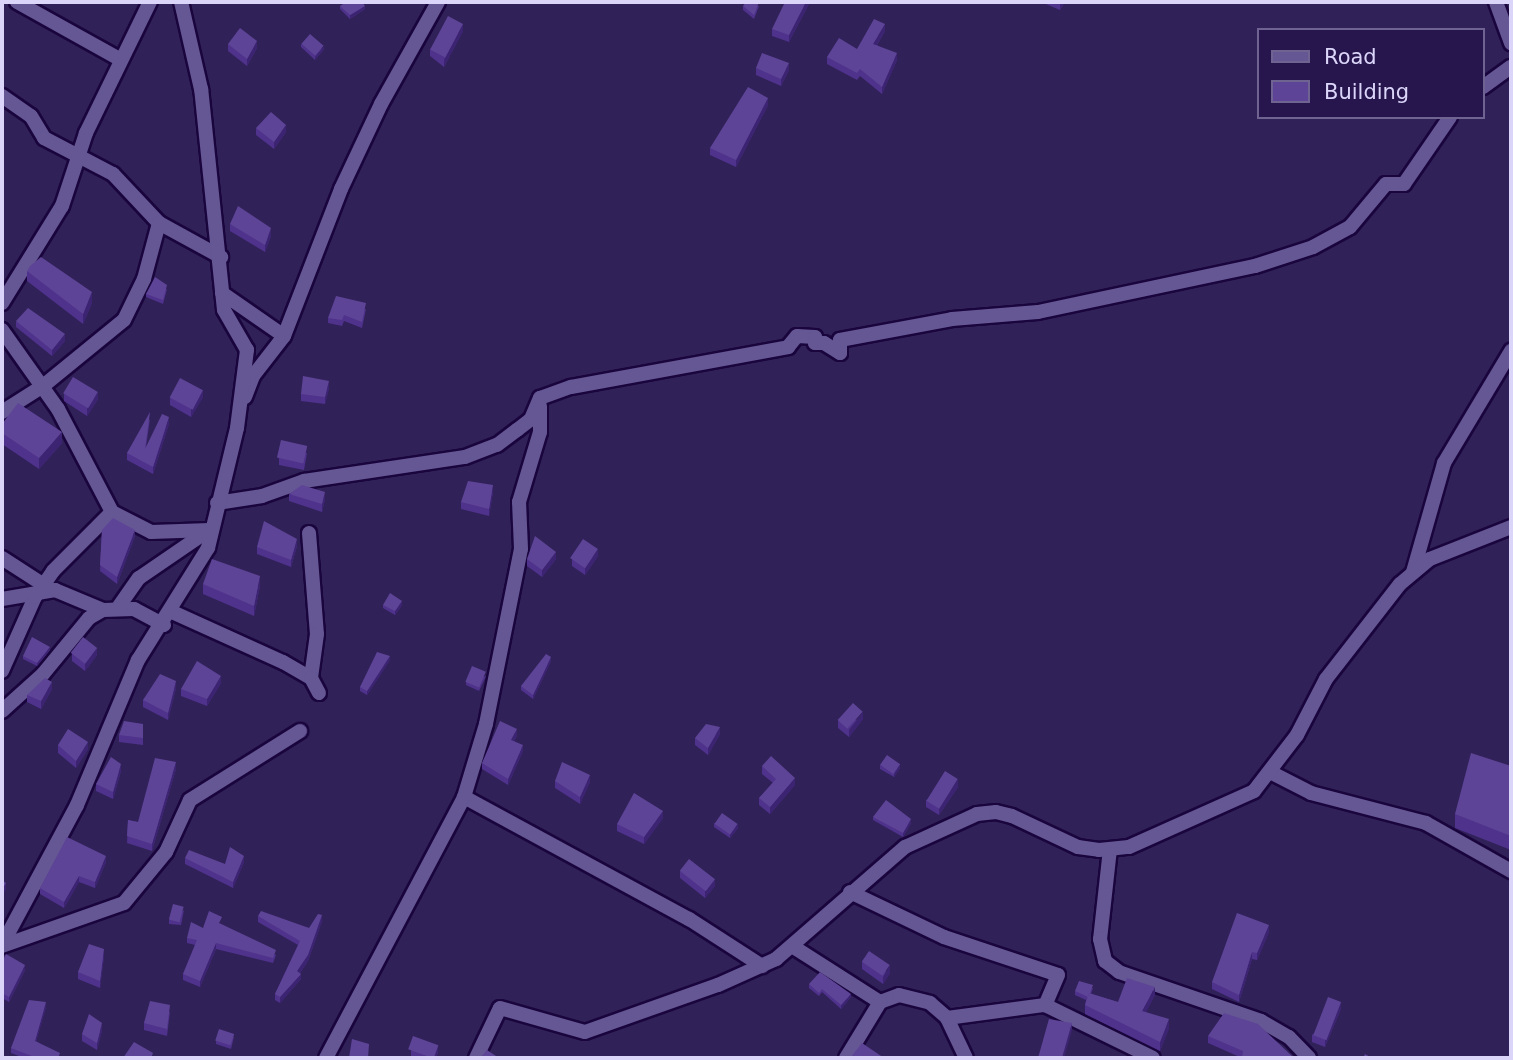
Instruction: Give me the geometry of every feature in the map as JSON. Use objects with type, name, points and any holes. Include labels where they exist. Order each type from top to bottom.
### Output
[{"type":"street","points":[[16,2],[121,60]]},
{"type":"street","points":[[2,303],[62,206],[79,156],[150,2]]},
{"type":"street","points":[[181,2],[201,89],[221,257],[225,317],[247,350],[239,415]]},
{"type":"street","points":[[2,945],[77,805],[138,660],[208,548],[210,530],[239,415],[253,376],[284,336],[341,189],[381,104],[438,2]]},
{"type":"street","points":[[1496,2],[1511,43]]},
{"type":"street","points":[[1485,86],[1511,67]]},
{"type":"street","points":[[2,96],[31,116],[44,138],[113,174],[159,223],[221,257]]},
{"type":"street","points":[[217,503],[262,496],[304,481],[465,457],[497,445],[524,424],[540,398],[666,366],[788,347],[797,336],[815,337],[815,343],[824,343],[840,353],[840,340],[952,319],[1038,312],[1255,266],[1313,247],[1350,227],[1386,184],[1404,184],[1449,119]]},
{"type":"street","points":[[2,412],[43,386],[124,320],[144,279],[159,223]]},
{"type":"street","points":[[222,293],[284,336]]},
{"type":"street","points":[[2,330],[43,386],[112,512],[151,532],[210,530]]},
{"type":"street","points":[[1413,572],[1444,463],[1511,351]]},
{"type":"street","points":[[326,1058],[464,797],[485,724],[521,549],[519,502],[540,432],[540,398]]},
{"type":"street","points":[[2,671],[44,591],[80,540],[112,512]]},
{"type":"street","points":[[476,1058],[500,1008],[585,1032],[762,966],[792,946],[850,892],[905,847],[977,814],[1012,816],[1078,848],[1110,849],[1129,847],[1254,791],[1272,773],[1297,735],[1326,679],[1413,572],[1430,559],[1511,527]]},
{"type":"street","points":[[2,711],[43,674],[89,618],[110,609],[139,579],[210,530]]},
{"type":"street","points":[[309,533],[317,634],[311,678],[319,693]]},
{"type":"street","points":[[2,558],[44,591],[110,609],[134,609],[311,678]]},
{"type":"street","points":[[2,599],[44,591]]},
{"type":"street","points":[[2,945],[124,903],[166,852],[190,800],[300,731]]},
{"type":"street","points":[[1272,773],[1311,793],[1426,823],[1511,871]]},
{"type":"street","points":[[464,797],[689,919],[762,966]]},
{"type":"street","points":[[1110,849],[1100,939],[1105,961],[1119,972],[1255,1018],[1289,1037],[1309,1058]]},
{"type":"street","points":[[850,892],[944,937],[1058,975],[1045,1005]]},
{"type":"street","points":[[792,946],[880,1002]]},
{"type":"street","points":[[846,1058],[880,1002],[899,995],[918,998],[947,1018],[966,1058]]},
{"type":"street","points":[[947,1018],[1045,1005],[1153,1058]]},
{"type":"building","points":[[346,2],[362,2],[365,6],[350,15],[340,6]]},
{"type":"building","points":[[746,2],[759,2],[754,15],[743,6]]},
{"type":"building","points":[[785,2],[806,2],[789,35],[772,29]]},
{"type":"building","points":[[448,16],[463,24],[445,58],[430,50]]},
{"type":"building","points":[[874,19],[885,24],[873,44],[897,53],[882,87],[860,69],[857,73],[827,57],[839,38],[857,49]]},
{"type":"building","points":[[240,28],[257,41],[247,59],[228,44]]},
{"type":"building","points":[[310,34],[324,46],[315,56],[301,44]]},
{"type":"building","points":[[762,53],[789,63],[781,79],[756,68]]},
{"type":"building","points":[[748,87],[768,98],[736,160],[710,148]]},
{"type":"building","points":[[271,112],[286,125],[274,142],[256,128]]},
{"type":"building","points":[[238,206],[271,228],[265,245],[230,224]]},
{"type":"building","points":[[41,257],[92,292],[83,314],[27,271]]},
{"type":"building","points":[[155,277],[167,285],[163,300],[146,294]]},
{"type":"building","points":[[336,296],[366,303],[362,322],[344,315],[342,320],[328,318]]},
{"type":"building","points":[[28,308],[65,334],[52,350],[16,321]]},
{"type":"building","points":[[303,376],[329,381],[325,397],[301,394]]},
{"type":"building","points":[[73,377],[98,392],[88,408],[63,393]]},
{"type":"building","points":[[180,378],[203,390],[193,410],[170,397]]},
{"type":"building","points":[[18,403],[62,432],[39,458],[2,433],[2,424]]},
{"type":"building","points":[[150,412],[145,449],[162,414],[169,417],[153,467],[127,453]]},
{"type":"building","points":[[281,440],[307,446],[303,464],[277,458]]},
{"type":"building","points":[[468,481],[493,485],[489,509],[461,502]]},
{"type":"building","points":[[302,485],[325,492],[322,504],[289,494]]},
{"type":"building","points":[[113,518],[135,530],[117,577],[100,565],[102,530]]},
{"type":"building","points":[[264,521],[297,539],[291,560],[257,547]]},
{"type":"building","points":[[535,536],[556,552],[542,570],[527,559]]},
{"type":"building","points":[[583,539],[598,549],[585,568],[570,558]]},
{"type":"building","points":[[212,559],[260,576],[254,606],[203,584]]},
{"type":"building","points":[[390,593],[402,601],[395,611],[383,605]]},
{"type":"building","points":[[32,637],[50,647],[37,663],[23,656]]},
{"type":"building","points":[[83,637],[97,648],[85,664],[71,653]]},
{"type":"building","points":[[377,652],[390,656],[367,691],[360,687]]},
{"type":"building","points":[[546,654],[551,657],[533,695],[521,686]]},
{"type":"building","points":[[197,661],[221,676],[207,699],[181,689]]},
{"type":"building","points":[[472,666],[486,672],[479,688],[465,682]]},
{"type":"building","points":[[160,674],[176,681],[168,713],[143,700]]},
{"type":"building","points":[[45,678],[52,682],[41,701],[27,695]]},
{"type":"building","points":[[853,703],[863,712],[847,729],[838,720]]},
{"type":"building","points":[[124,721],[143,724],[143,738],[119,735]]},
{"type":"building","points":[[500,721],[517,729],[511,740],[523,745],[508,779],[482,763]]},
{"type":"building","points":[[706,724],[720,727],[708,748],[695,738]]},
{"type":"building","points":[[68,729],[88,742],[76,761],[58,745]]},
{"type":"building","points":[[1471,753],[1511,766],[1511,836],[1455,814]]},
{"type":"building","points":[[887,755],[900,764],[893,774],[880,765]]},
{"type":"building","points":[[771,756],[795,778],[770,807],[759,798],[776,779],[762,766]]},
{"type":"building","points":[[111,757],[121,764],[113,792],[96,784]]},
{"type":"building","points":[[155,758],[176,762],[152,844],[127,836],[128,820],[138,822]]},
{"type":"building","points":[[562,762],[590,775],[580,797],[555,781]]},
{"type":"building","points":[[945,771],[958,779],[939,809],[926,801]]},
{"type":"building","points":[[634,793],[663,811],[644,837],[617,824]]},
{"type":"building","points":[[886,800],[911,819],[903,833],[873,817]]},
{"type":"building","points":[[722,813],[738,824],[730,835],[715,824]]},
{"type":"building","points":[[67,837],[106,856],[95,882],[79,876],[64,902],[40,888]]},
{"type":"building","points":[[230,847],[244,856],[233,882],[185,858],[189,850],[225,864]]},
{"type":"building","points":[[689,859],[715,879],[706,891],[680,871]]},
{"type":"building","points":[[173,904],[184,907],[179,922],[169,919]]},
{"type":"building","points":[[209,911],[222,917],[219,923],[276,950],[273,958],[216,943],[200,981],[183,974],[197,940],[187,938],[191,922],[203,928]]},
{"type":"building","points":[[261,911],[309,928],[318,914],[322,915],[308,955],[297,971],[301,974],[280,997],[275,994],[300,941],[258,916]]},
{"type":"building","points":[[1237,913],[1269,925],[1257,953],[1252,952],[1239,995],[1212,982]]},
{"type":"building","points":[[89,944],[104,949],[100,981],[78,972]]},
{"type":"building","points":[[869,951],[890,965],[882,976],[862,962]]},
{"type":"building","points":[[6,954],[25,965],[9,997],[2,993],[2,962]]},
{"type":"building","points":[[820,972],[851,994],[841,1005],[822,989],[819,993],[809,984]]},
{"type":"building","points":[[1127,978],[1155,987],[1142,1011],[1169,1019],[1160,1042],[1085,1005],[1089,993],[1118,1002]]},
{"type":"building","points":[[1079,981],[1093,985],[1088,997],[1075,991]]},
{"type":"building","points":[[1328,997],[1341,1002],[1326,1040],[1313,1035]]},
{"type":"building","points":[[29,1000],[46,1002],[35,1041],[60,1053],[58,1058],[37,1058],[11,1048]]},
{"type":"building","points":[[150,1001],[170,1005],[167,1029],[144,1023]]},
{"type":"building","points":[[1224,1013],[1258,1024],[1294,1058],[1242,1058],[1243,1051],[1208,1036]]},
{"type":"building","points":[[89,1014],[102,1023],[97,1043],[82,1034]]},
{"type":"building","points":[[1049,1019],[1072,1023],[1062,1058],[1038,1058]]},
{"type":"building","points":[[219,1029],[234,1034],[231,1045],[215,1040]]},
{"type":"building","points":[[413,1036],[438,1045],[434,1058],[408,1049]]},
{"type":"building","points":[[352,1039],[369,1044],[368,1058],[349,1058]]},
{"type":"building","points":[[134,1042],[153,1053],[151,1058],[123,1058]]},
{"type":"building","points":[[862,1043],[884,1058],[850,1058]]},
{"type":"building","points":[[487,1050],[499,1058],[480,1058]]}]
